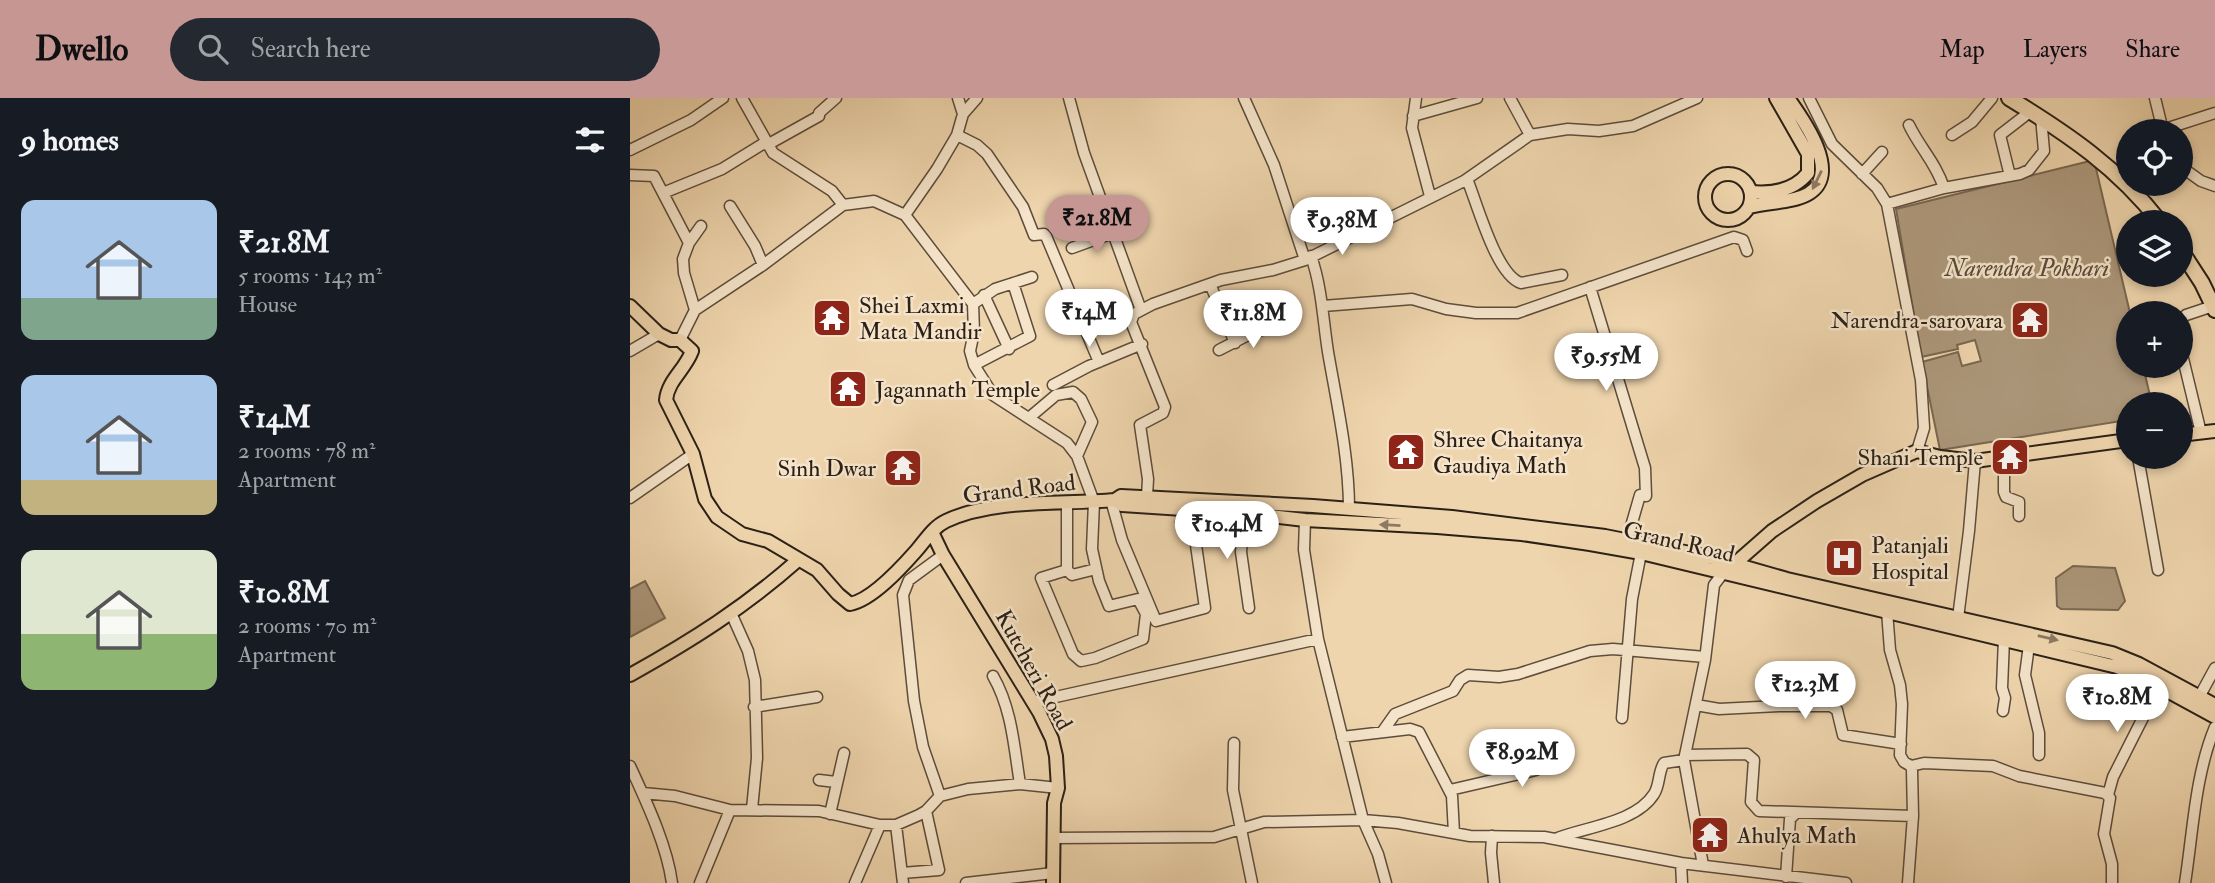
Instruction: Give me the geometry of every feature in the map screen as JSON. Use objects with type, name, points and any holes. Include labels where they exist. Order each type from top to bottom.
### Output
[{"type":"highway","points":[[2009,98],[2116,169]]},
{"type":"highway","points":[[2193,269],[2214,308]]},
{"type":"main road","points":[[1751,192],[1793,187],[1808,173],[1808,154],[1776,98]]},
{"type":"main road","points":[[1749,207],[1808,194],[1820,180],[1823,167],[1820,155],[1805,122],[1788,98]]},
{"type":"main road","points":[[1722,173],[1735,175],[1745,181],[1751,192],[1749,207],[1741,217],[1724,220],[1711,212],[1704,196],[1707,184],[1722,173]]},
{"type":"main road","points":[[630,306],[659,334],[680,340],[691,351],[687,366],[671,382],[666,400],[693,454],[705,499],[717,517],[742,534],[768,541],[817,570],[850,604],[860,602],[903,565],[932,532]]},
{"type":"main road","points":[[2193,434],[2215,431]]},
{"type":"main road","points":[[1723,573],[1772,531],[1817,501],[1862,475],[1917,451],[1975,461],[2116,442]]},
{"type":"main road","name":"Grand Road","points":[[932,532],[944,522],[978,511],[1094,502],[1113,500],[1121,496],[1307,506],[1517,524],[1627,540],[2121,656],[2197,701],[2215,717]]},
{"type":"main road","name":"Grand Road","points":[[1113,500],[1122,505],[1522,534],[1641,553],[2117,667],[2197,701],[2215,705]]},
{"type":"main road","points":[[1305,520],[1307,506]]},
{"type":"main road","name":"Kutcheri Road","points":[[932,532],[943,555],[1033,702],[1052,739],[1058,788],[1054,803],[1053,878]]},
{"type":"main road","points":[[630,675],[694,639],[764,590],[797,560]]},
{"type":"street","points":[[630,150],[691,120],[723,98]]},
{"type":"street","points":[[742,98],[773,153],[832,191],[843,205]]},
{"type":"street","points":[[663,193],[722,169],[819,116],[836,98]]},
{"type":"street","points":[[958,98],[964,114]]},
{"type":"street","points":[[905,215],[937,169],[957,135],[964,114],[977,98]]},
{"type":"street","points":[[1069,98],[1084,152],[1141,310]]},
{"type":"street","points":[[1244,98],[1274,165],[1323,306],[1340,422],[1349,509]]},
{"type":"street","points":[[1416,98],[1413,137],[1430,196]]},
{"type":"street","points":[[1413,116],[1477,98]]},
{"type":"street","points":[[1510,98],[1530,135]]},
{"type":"street","points":[[1147,496],[1148,479],[1140,425],[1163,413],[1165,407],[1131,322],[1134,314],[1210,284],[1273,270],[1308,258],[1467,179],[1530,135],[1568,129],[1599,131],[1633,126],[1698,98]]},
{"type":"street","points":[[1809,98],[1832,144],[1877,188],[1887,204],[1921,380],[1924,428],[1917,451]]},
{"type":"street","points":[[1952,135],[1972,122],[1992,98]]},
{"type":"street","points":[[2155,98],[2159,119]]},
{"type":"street","points":[[2193,120],[2215,113]]},
{"type":"street","points":[[1887,204],[1944,188],[2010,176],[2029,170],[2044,151],[2036,114],[2000,135],[2010,176]]},
{"type":"street","points":[[1909,125],[1920,146],[1939,170],[1944,188]]},
{"type":"street","points":[[957,135],[977,145],[986,154],[1023,207],[1034,235],[1046,236],[1099,362]]},
{"type":"street","points":[[1862,174],[1882,152]]},
{"type":"street","points":[[630,175],[654,176],[690,243]]},
{"type":"street","points":[[2193,175],[2215,186]]},
{"type":"street","points":[[1467,179],[1494,251],[1510,276],[1521,283],[1562,275]]},
{"type":"street","points":[[680,340],[695,310],[843,205],[874,201],[905,215],[973,304],[974,332],[970,351],[974,365],[993,395],[1067,443],[1077,456],[1094,502],[1092,549],[1098,582],[1109,606],[1138,598],[1146,614],[1143,639],[1081,661],[1073,654],[1041,578],[1067,570]]},
{"type":"street","points":[[730,206],[755,246],[762,265]]},
{"type":"street","points":[[695,310],[684,273],[683,259],[701,226]]},
{"type":"street","points":[[1072,248],[1113,233]]},
{"type":"street","points":[[1323,306],[1412,299],[1456,311],[1517,313],[1734,237],[1743,240],[1747,251]]},
{"type":"street","points":[[973,304],[995,289],[1032,277]]},
{"type":"street","points":[[974,365],[1030,336],[1013,283]]},
{"type":"street","points":[[1210,284],[1235,343]]},
{"type":"street","points":[[1590,288],[1646,468],[1643,496],[1627,540]]},
{"type":"street","points":[[984,295],[1009,349]]},
{"type":"street","points":[[2193,313],[2214,308]]},
{"type":"street","points":[[1219,350],[1277,325]]},
{"type":"street","points":[[630,351],[659,334]]},
{"type":"street","points":[[1053,385],[1142,344]]},
{"type":"street","points":[[2188,378],[2201,433]]},
{"type":"street","points":[[1030,417],[1056,395],[1073,392],[1081,399],[1091,422],[1077,456]]},
{"type":"street","points":[[630,498],[693,454]]},
{"type":"street","points":[[2004,457],[2004,492],[2006,496],[2019,502],[2019,516]]},
{"type":"street","points":[[1958,618],[1975,461]]},
{"type":"street","points":[[2140,469],[2158,570]]},
{"type":"street","points":[[1113,500],[1122,540],[1156,621],[1205,608],[1193,524],[1181,522]]},
{"type":"street","points":[[1067,503],[1067,570],[1072,575],[1096,569]]},
{"type":"street","points":[[1244,513],[1241,552],[1249,608]]},
{"type":"street","points":[[1305,520],[1304,550],[1318,639],[1363,820],[1378,854],[1386,883]]},
{"type":"street","points":[[1622,718],[1632,599],[1641,553]]},
{"type":"street","points":[[940,796],[923,747],[914,701],[904,594],[909,580],[943,555]]},
{"type":"street","points":[[1703,865],[1685,758],[1705,657],[1714,584],[1723,573]]},
{"type":"street","points":[[1887,611],[1890,650],[1900,685],[1902,704],[1901,759],[1911,766],[1924,763],[1993,766],[2019,776],[2108,795]]},
{"type":"street","points":[[731,613],[753,665],[755,680],[757,758],[752,809]]},
{"type":"street","points":[[1033,702],[1318,639]]},
{"type":"street","points":[[2003,711],[2004,639]]},
{"type":"street","points":[[2029,645],[2025,675],[2039,733],[2039,755]]},
{"type":"street","points":[[1383,731],[1395,714],[1453,691],[1460,680],[1468,675],[1508,676],[1550,666],[1590,651],[1629,649],[1705,657]]},
{"type":"street","points":[[2197,701],[2215,668]]},
{"type":"street","points":[[993,676],[1002,691],[1009,714],[1020,784]]},
{"type":"street","points":[[2112,883],[2112,864],[2104,834],[2110,802],[2108,795],[2113,777],[2159,686]]},
{"type":"street","points":[[754,707],[817,697]]},
{"type":"street","points":[[1696,705],[1719,709],[1831,706],[1837,710],[1843,735],[1901,744]]},
{"type":"street","points":[[2185,883],[2215,727]]},
{"type":"street","points":[[1342,737],[1410,729],[1419,732],[1450,790],[1454,802],[1454,833]]},
{"type":"street","points":[[1234,743],[1233,790],[1252,883]]},
{"type":"street","points":[[830,814],[844,753]]},
{"type":"street","points":[[1555,839],[1615,821],[1629,813],[1655,793],[1664,763],[1685,758],[1747,754],[1754,760],[1751,802],[1759,811],[1913,816]]},
{"type":"street","points":[[630,766],[660,840],[672,883]]},
{"type":"street","points":[[1908,883],[1913,816],[1911,766]]},
{"type":"street","points":[[1450,790],[1536,770]]},
{"type":"street","points":[[819,780],[836,782]]},
{"type":"street","points":[[643,793],[676,796],[730,810],[819,811],[880,825],[896,825],[926,811],[940,796],[968,789],[1020,784],[1058,788]]},
{"type":"street","points":[[700,883],[730,810]]},
{"type":"street","points":[[896,825],[903,878],[939,870],[926,811]]},
{"type":"street","points":[[1788,879],[1790,818],[1796,813]]},
{"type":"street","points":[[1053,838],[1214,836],[1264,822],[1363,820],[1398,823],[1470,836],[1555,839],[1681,863],[1788,879],[1846,883]]},
{"type":"street","points":[[855,883],[880,825]]},
{"type":"street","points":[[1492,836],[1494,883]]},
{"type":"street","points":[[1681,863],[1682,883]]},
{"type":"street","points":[[966,883],[1053,878]]},
{"type":"water","name":"Narendra Pokhari","points":[[2094,160],[2116,254],[2116,287],[2124,287],[2127,301],[2116,301],[2116,378],[2146,378],[2149,392],[2116,392],[2116,422],[1940,450],[1922,362],[1958,352],[1962,366],[1981,361],[1975,340],[1957,345],[1958,349],[1921,357],[1896,209]]},
{"type":"water","points":[[2073,566],[2115,568],[2125,601],[2118,610],[2061,609],[2057,606],[2056,578]]},
{"type":"water","points":[[645,581],[665,618],[630,637],[630,589]]},
{"type":"place","name":"Shei Laxmi Mata Mandir","points":[[832,318]]},
{"type":"place","name":"Narendra-sarovara","points":[[2030,320]]},
{"type":"place","name":"Jagannath Temple","points":[[848,389]]},
{"type":"place","name":"Shree Chaitanya Gaudiya Math","points":[[1406,452]]},
{"type":"place","name":"Shani Temple","points":[[2010,457]]},
{"type":"place","name":"Sinh Dwar","points":[[903,468]]},
{"type":"place","name":"Patanjali Hospital","points":[[1844,558]]},
{"type":"place","name":"Ahulya Math","points":[[1710,835]]}]
